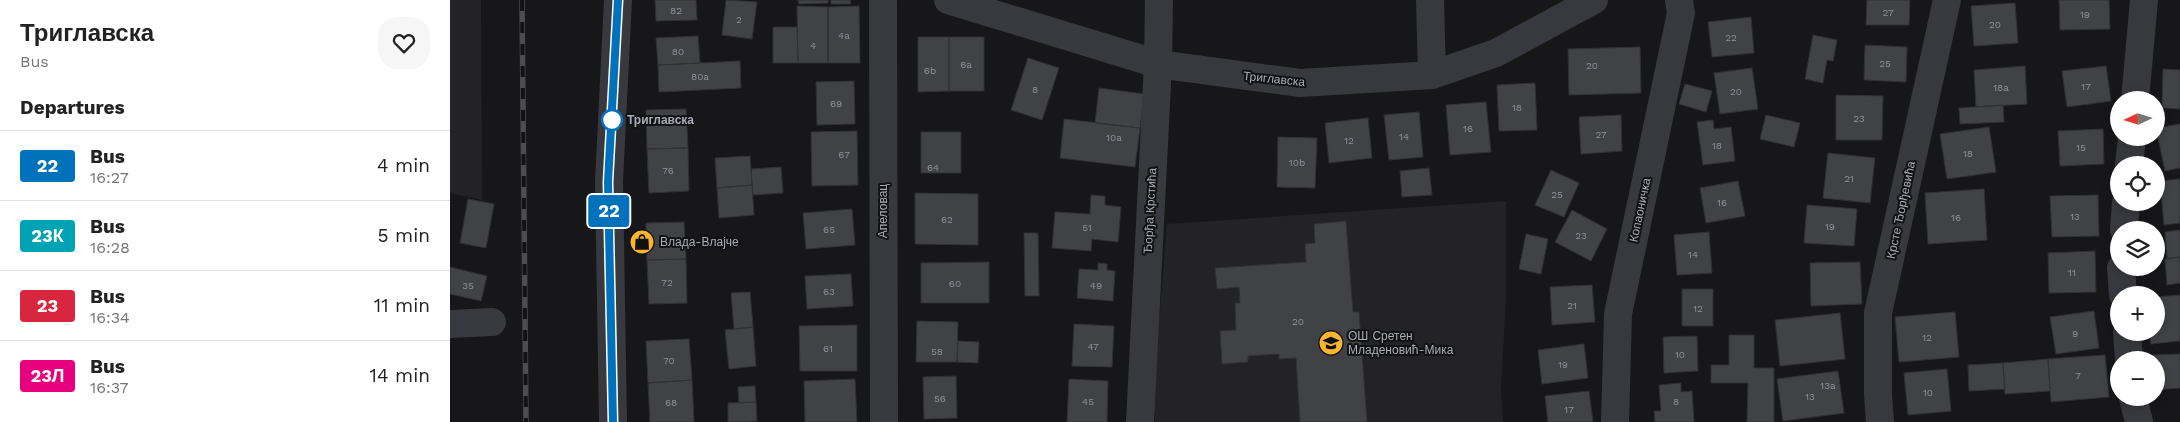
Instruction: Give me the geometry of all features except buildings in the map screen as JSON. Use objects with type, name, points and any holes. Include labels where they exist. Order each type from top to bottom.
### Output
[{"type":"street","points":[[613,422],[608,182],[618,0]]},
{"type":"street","name":"Апеловац","points":[[883,0],[884,422]]},
{"type":"street","name":"Триглавска","points":[[948,0],[1158,64],[1300,83],[1432,75],[1496,53],[1594,0]]},
{"type":"street","name":"Ђорђа Крстића","points":[[1140,422],[1158,64],[1159,0]]},
{"type":"street","points":[[1430,0],[1432,75]]},
{"type":"street","name":"Копаоничка","points":[[1616,422],[1618,314],[1681,13],[1679,0]]},
{"type":"street","name":"Крсте Ђорђевића","points":[[1880,422],[1878,395],[1878,313],[1948,0]]},
{"type":"street","points":[[2136,91],[2144,0]]},
{"type":"street","points":[[450,324],[492,322]]},
{"type":"street","points":[[2135,406],[2139,422]]},
{"type":"shaded area","points":[[450,0],[481,0],[482,200],[450,193]]},
{"type":"shaded area","name":"ОШ Сретен Младеновић-Мика","points":[[1506,201],[1506,297],[1501,389],[1503,422],[1155,422],[1153,395],[1167,224]]},
{"type":"railway","points":[[522,0],[526,422]]},
{"type":"bus line","name":"22","points":[[613,422],[608,182],[618,0]]},
{"type":"place","name":"Триглавска","points":[[612,120]]},
{"type":"place","name":"Влада-Влајче","points":[[642,242]]},
{"type":"place","name":"ОШ Сретен Младеновић-Мика","points":[[1331,343]]}]
